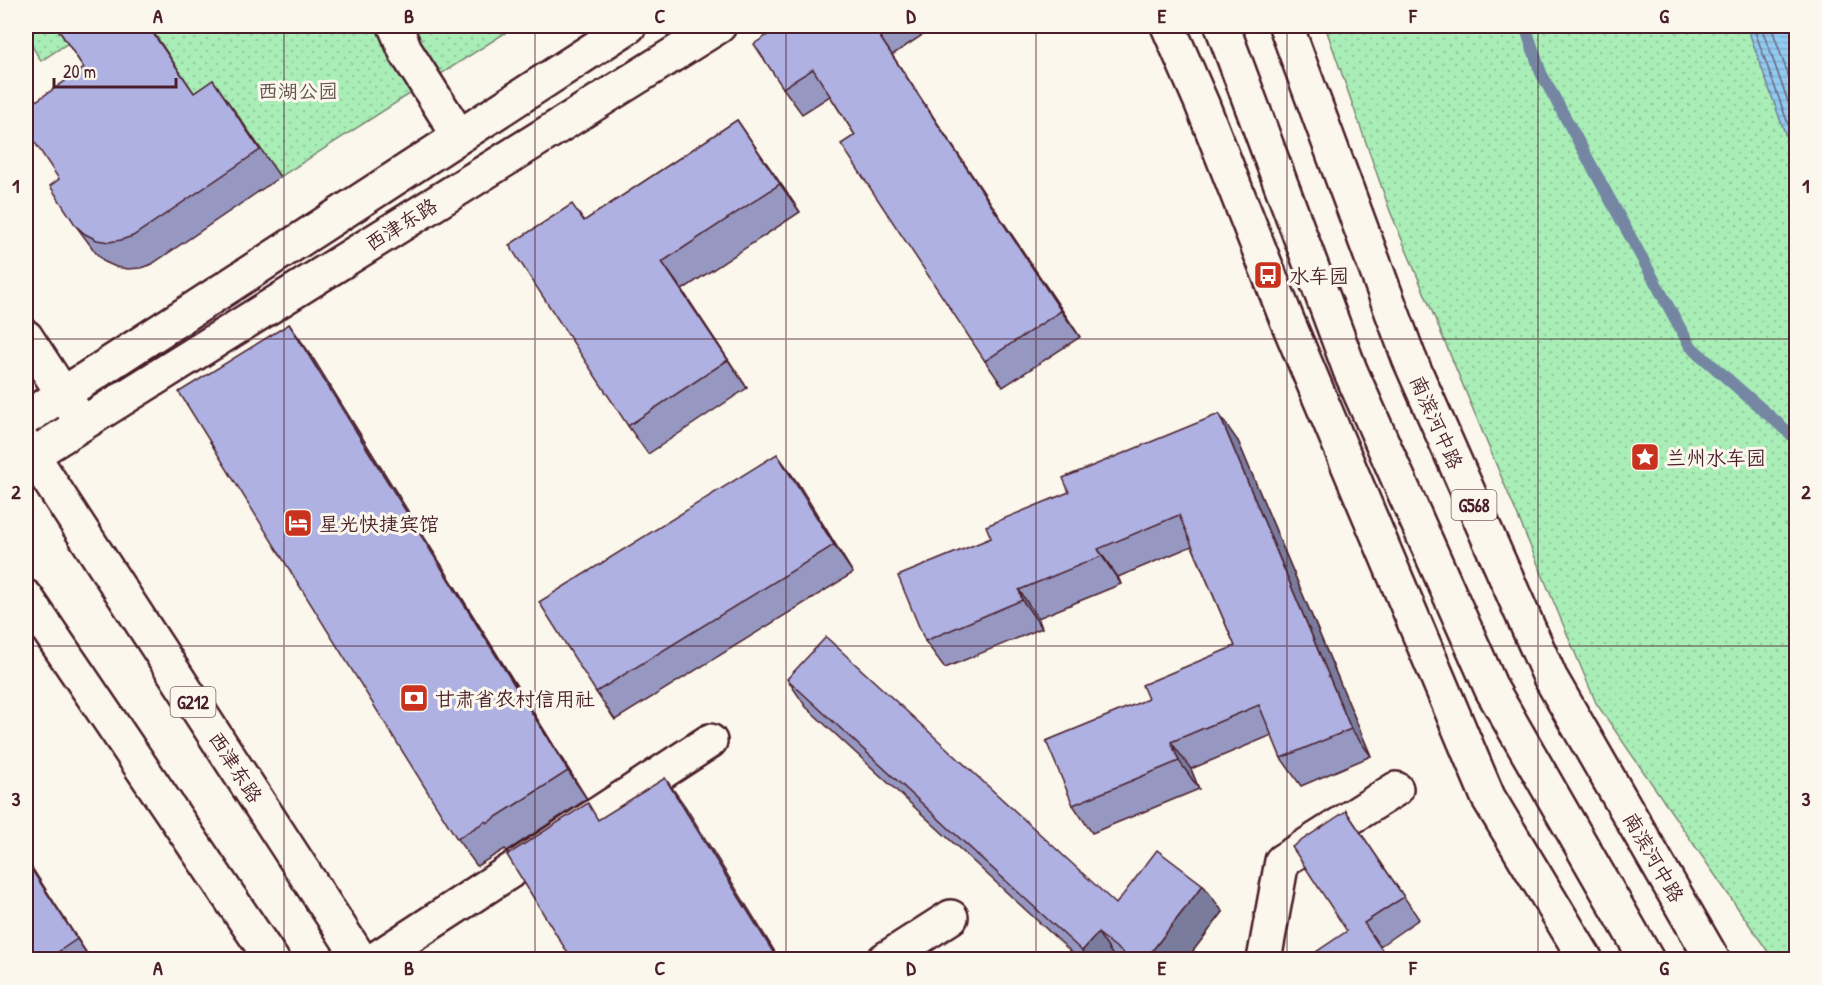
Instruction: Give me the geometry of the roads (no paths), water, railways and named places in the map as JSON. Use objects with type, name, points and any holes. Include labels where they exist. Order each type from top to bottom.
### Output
[{"type":"main road","points":[[395,26],[406,52],[459,136]]},
{"type":"main road","points":[[26,418],[629,26]]},
{"type":"main road","name":"西津东路","points":[[361,960],[28,453],[82,423],[719,26]]},
{"type":"main road","points":[[1168,26],[1202,104],[1296,341],[1488,797],[1586,960]]},
{"type":"main road","points":[[1222,26],[1350,370],[1492,690],[1647,960]]},
{"type":"main road","name":"南滨河中路","points":[[1286,26],[1409,358],[1550,677],[1713,960]]},
{"type":"main road","points":[[26,337],[82,423]]},
{"type":"main road","points":[[26,597],[272,960]]},
{"type":"main road","points":[[374,960],[710,741]]},
{"type":"main road","points":[[1264,960],[1282,861],[1396,789]]},
{"type":"main road","points":[[884,960],[951,917]]},
{"type":"water","points":[[1747,26],[1796,26],[1796,164]]},
{"type":"waterway","points":[[1525,26],[1541,73],[1690,346],[1796,439]]},
{"type":"place","name":"水车园","points":[[1268,275]]},
{"type":"place","name":"兰州水车园","points":[[1645,457]]},
{"type":"place","name":"星光快捷宾馆","points":[[298,523]]},
{"type":"place","name":"甘肃省农村信用社","points":[[414,698]]},
{"type":"park label","name":"西湖公园","points":[[298,90]]}]
